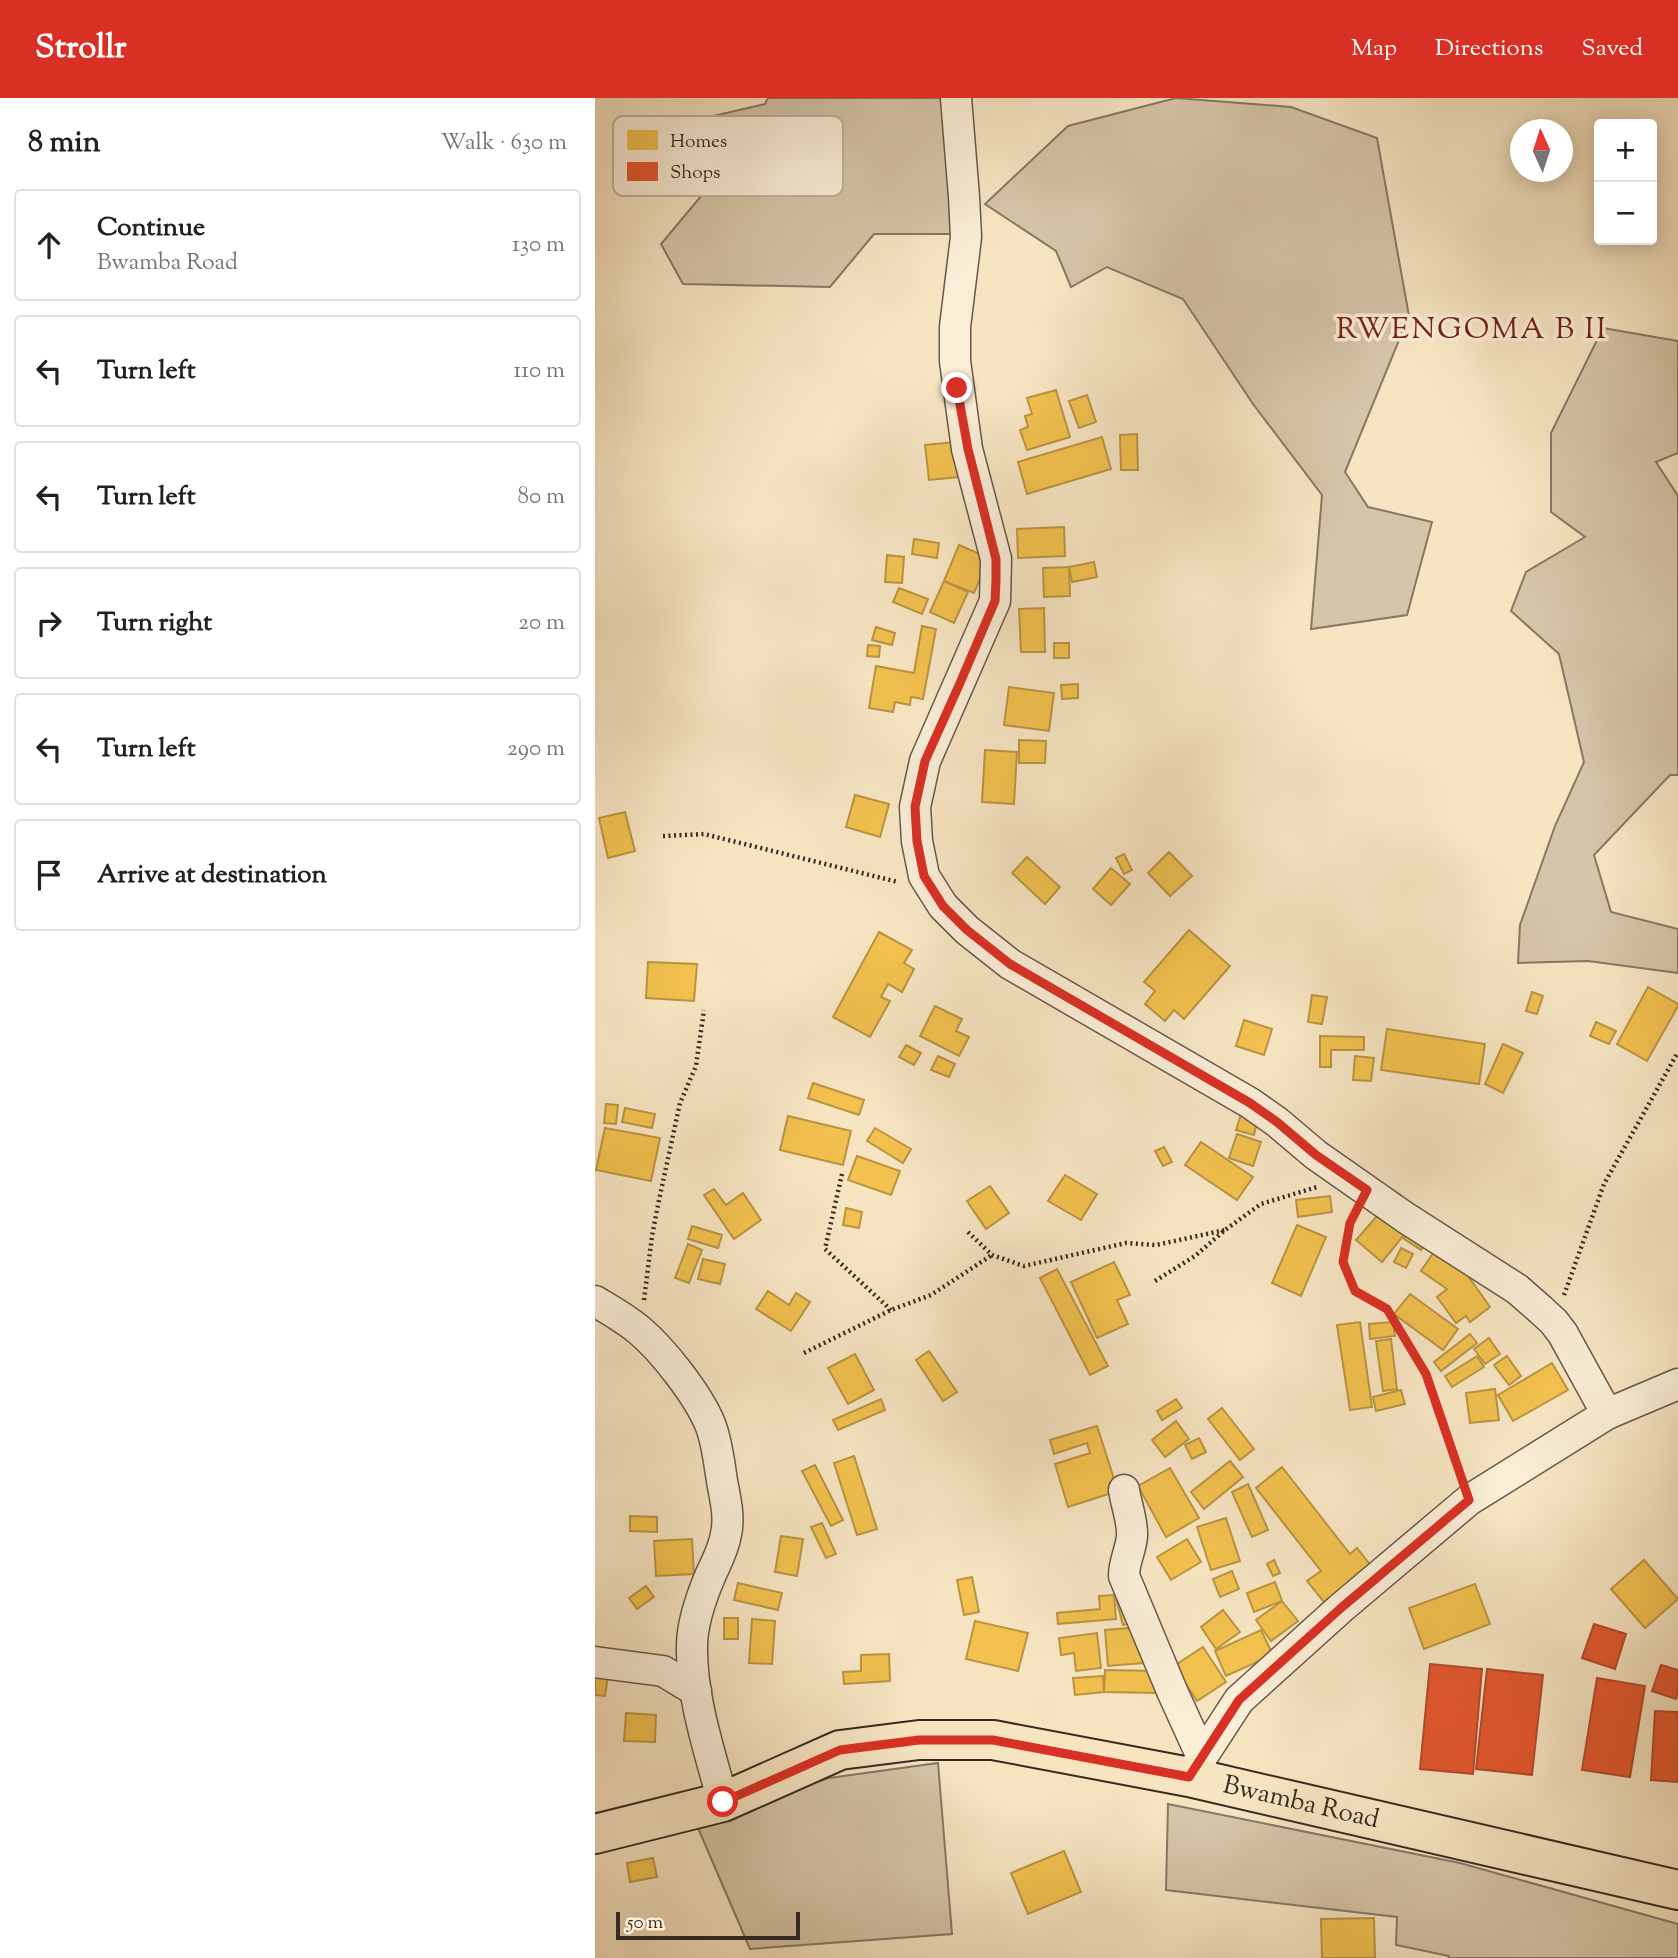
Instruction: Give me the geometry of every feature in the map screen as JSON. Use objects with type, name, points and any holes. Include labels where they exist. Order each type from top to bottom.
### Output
[{"type":"main road","name":"Bwamba Road","points":[[595,1833],[723,1802],[840,1750],[919,1740],[993,1740],[1196,1767],[1678,1890]]},
{"type":"street","points":[[956,98],[966,237],[955,327],[955,361],[968,449],[996,559],[996,580],[995,601],[925,761],[915,807],[917,841],[924,876],[943,906],[967,930],[1010,964],[1250,1103],[1316,1155],[1406,1218],[1517,1289],[1554,1322],[1583,1368],[1607,1415]]},
{"type":"street","points":[[595,1301],[640,1331],[666,1358],[689,1388],[710,1424],[716,1447],[727,1508],[727,1531],[694,1629],[692,1647],[696,1691],[723,1802]]},
{"type":"street","points":[[1196,1767],[1239,1700],[1341,1608],[1469,1500],[1607,1415],[1678,1384]]},
{"type":"street","points":[[1124,1490],[1132,1533],[1124,1562],[1124,1576],[1172,1691],[1196,1767]]},
{"type":"street","points":[[595,1662],[663,1671],[696,1691]]},
{"type":"path","points":[[663,836],[704,834],[933,890]]},
{"type":"path","points":[[640,1331],[656,1212],[680,1103],[696,1066],[703,1010]]},
{"type":"path","points":[[1554,1322],[1604,1184],[1678,1052]]},
{"type":"path","points":[[842,1174],[825,1249],[891,1310]]},
{"type":"path","points":[[1155,1281],[1195,1256],[1261,1204],[1358,1184],[1343,1262],[1355,1291],[1387,1309],[1426,1374],[1469,1500]]},
{"type":"path","points":[[968,1231],[992,1255],[1024,1266],[1126,1243],[1156,1245],[1225,1230]]},
{"type":"path","points":[[804,1353],[891,1310],[932,1296],[992,1255]]},
{"type":"shaded area","points":[[768,98],[964,98],[968,234],[874,234],[830,287],[683,284],[661,244],[701,196],[843,196],[843,116],[713,116],[765,104]]},
{"type":"shaded area","points":[[1176,98],[1291,107],[1377,138],[1409,316],[1345,472],[1368,507],[1432,522],[1407,615],[1311,629],[1322,495],[1253,404],[1183,299],[1107,267],[1071,287],[1056,251],[985,204],[1068,126]]},
{"type":"shaded area","points":[[1603,328],[1678,341],[1678,453],[1656,462],[1678,496],[1678,775],[1670,775],[1594,855],[1611,912],[1678,929],[1678,973],[1588,961],[1518,963],[1520,925],[1555,826],[1584,762],[1559,654],[1511,611],[1526,572],[1585,537],[1551,512],[1551,433]]},
{"type":"shaded area","points":[[938,1763],[952,1934],[750,1949],[695,1821],[829,1778]]},
{"type":"shaded area","points":[[1168,1804],[1460,1863],[1678,1924],[1678,1958],[1449,1958],[1396,1945],[1397,1917],[1166,1890]]},
{"type":"building: Homes","points":[[1056,390],[1070,437],[1027,450],[1020,430],[1028,427],[1025,416],[1032,414],[1027,398]]},
{"type":"building: Homes","points":[[1087,395],[1096,422],[1079,428],[1069,401]]},
{"type":"building: Homes","points":[[1137,434],[1138,470],[1121,470],[1120,435]]},
{"type":"building: Homes","points":[[1102,437],[1111,469],[1027,494],[1018,462]]},
{"type":"building: Homes","points":[[955,442],[959,477],[929,480],[925,445]]},
{"type":"building: Homes","points":[[1064,527],[1065,556],[1018,558],[1017,529]]},
{"type":"building: Homes","points":[[914,539],[939,543],[937,558],[912,554]]},
{"type":"building: Homes","points":[[959,545],[989,558],[974,593],[944,581]]},
{"type":"building: Homes","points":[[887,555],[904,557],[902,583],[885,582]]},
{"type":"building: Homes","points":[[1094,562],[1097,577],[1072,582],[1069,567]]},
{"type":"building: Homes","points":[[1069,567],[1070,596],[1044,597],[1043,568]]},
{"type":"building: Homes","points":[[944,581],[968,592],[954,623],[930,612]]},
{"type":"building: Homes","points":[[899,588],[928,599],[922,614],[893,602]]},
{"type":"building: Homes","points":[[1044,608],[1045,652],[1021,652],[1019,609]]},
{"type":"building: Homes","points":[[922,626],[936,629],[923,699],[911,697],[910,705],[895,702],[893,712],[869,708],[876,666],[914,673]]},
{"type":"building: Homes","points":[[876,627],[895,633],[892,645],[872,640]]},
{"type":"building: Homes","points":[[1054,643],[1069,643],[1069,658],[1054,658]]},
{"type":"building: Homes","points":[[868,645],[880,646],[879,657],[867,656]]},
{"type":"building: Homes","points":[[1078,684],[1078,698],[1062,699],[1061,685]]},
{"type":"building: Homes","points":[[1009,687],[1054,693],[1049,731],[1004,725]]},
{"type":"building: Homes","points":[[1019,740],[1046,741],[1045,763],[1019,763]]},
{"type":"building: Homes","points":[[985,750],[1017,752],[1014,804],[982,802]]},
{"type":"building: Homes","points":[[855,795],[889,804],[880,837],[846,827]]},
{"type":"building: Homes","points":[[625,812],[635,851],[608,858],[599,818]]},
{"type":"building: Homes","points":[[1169,852],[1192,876],[1170,896],[1148,873]]},
{"type":"building: Homes","points":[[1124,854],[1132,870],[1124,874],[1116,858]]},
{"type":"building: Homes","points":[[1027,857],[1060,887],[1045,904],[1012,873]]},
{"type":"building: Homes","points":[[1111,868],[1130,884],[1111,905],[1093,889]]},
{"type":"building: Homes","points":[[1189,930],[1230,966],[1184,1019],[1174,1010],[1165,1021],[1145,1004],[1155,991],[1144,982]]},
{"type":"building: Homes","points":[[879,932],[912,950],[904,963],[914,969],[902,992],[888,984],[881,997],[890,1001],[870,1037],[833,1017]]},
{"type":"building: Homes","points":[[648,962],[697,964],[694,1001],[646,998]]},
{"type":"building: Homes","points":[[1648,987],[1678,1006],[1647,1061],[1617,1044]]},
{"type":"building: Homes","points":[[1532,992],[1543,996],[1537,1014],[1526,1011]]},
{"type":"building: Homes","points":[[1312,995],[1327,997],[1322,1024],[1308,1022]]},
{"type":"building: Homes","points":[[935,1006],[962,1019],[956,1031],[969,1037],[959,1056],[920,1036]]},
{"type":"building: Homes","points":[[1244,1020],[1272,1029],[1264,1055],[1236,1046]]},
{"type":"building: Homes","points":[[1596,1022],[1616,1031],[1609,1044],[1590,1036]]},
{"type":"building: Homes","points":[[1387,1029],[1485,1044],[1479,1084],[1381,1070]]},
{"type":"building: Homes","points":[[1320,1036],[1364,1037],[1364,1050],[1331,1050],[1331,1067],[1320,1067]]},
{"type":"building: Homes","points":[[1503,1044],[1523,1053],[1503,1093],[1485,1084]]},
{"type":"building: Homes","points":[[906,1045],[921,1053],[914,1065],[899,1057]]},
{"type":"building: Homes","points":[[938,1056],[955,1064],[949,1077],[931,1070]]},
{"type":"building: Homes","points":[[1355,1056],[1374,1058],[1371,1081],[1353,1080]]},
{"type":"building: Homes","points":[[813,1083],[864,1100],[859,1115],[808,1098]]},
{"type":"building: Homes","points":[[606,1104],[618,1105],[616,1124],[604,1123]]},
{"type":"building: Homes","points":[[625,1108],[655,1114],[652,1128],[622,1122]]},
{"type":"building: Homes","points":[[1242,1111],[1259,1115],[1254,1135],[1236,1130]]},
{"type":"building: Homes","points":[[788,1116],[851,1131],[843,1165],[780,1150]]},
{"type":"building: Homes","points":[[605,1128],[660,1138],[651,1181],[596,1170]]},
{"type":"building: Homes","points":[[875,1128],[911,1149],[903,1163],[867,1141]]},
{"type":"building: Homes","points":[[1237,1134],[1261,1142],[1253,1166],[1229,1158]]},
{"type":"building: Homes","points":[[1201,1142],[1253,1177],[1237,1200],[1185,1165]]},
{"type":"building: Homes","points":[[1164,1147],[1172,1162],[1163,1166],[1155,1151]]},
{"type":"building: Homes","points":[[857,1156],[900,1171],[891,1195],[848,1180]]},
{"type":"building: Homes","points":[[1065,1175],[1097,1194],[1081,1220],[1048,1201]]},
{"type":"building: Homes","points":[[990,1186],[1009,1213],[986,1229],[967,1201]]},
{"type":"building: Homes","points":[[714,1189],[726,1205],[743,1193],[761,1220],[734,1239],[704,1195]]},
{"type":"building: Homes","points":[[1330,1196],[1332,1212],[1298,1217],[1296,1200]]},
{"type":"building: Homes","points":[[846,1208],[862,1212],[859,1228],[843,1225]]},
{"type":"building: Homes","points":[[1379,1214],[1404,1235],[1382,1262],[1356,1240]]},
{"type":"building: Homes","points":[[1297,1225],[1326,1237],[1301,1296],[1272,1283]]},
{"type":"building: Homes","points":[[692,1226],[722,1235],[718,1248],[688,1239]]},
{"type":"building: Homes","points":[[1409,1230],[1426,1241],[1421,1250],[1404,1239]]},
{"type":"building: Homes","points":[[688,1244],[702,1250],[689,1283],[675,1278]]},
{"type":"building: Homes","points":[[1401,1248],[1413,1254],[1406,1268],[1394,1262]]},
{"type":"building: Homes","points":[[1436,1249],[1461,1266],[1490,1307],[1470,1322],[1466,1316],[1456,1323],[1437,1297],[1447,1289],[1421,1271]]},
{"type":"building: Homes","points":[[703,1259],[725,1264],[720,1284],[698,1279]]},
{"type":"building: Homes","points":[[1114,1262],[1130,1295],[1117,1300],[1128,1324],[1097,1338],[1071,1282]]},
{"type":"building: Homes","points":[[1057,1269],[1108,1366],[1090,1375],[1040,1278]]},
{"type":"building: Homes","points":[[768,1291],[789,1305],[796,1293],[810,1302],[791,1331],[756,1309]]},
{"type":"building: Homes","points":[[1410,1294],[1458,1329],[1443,1350],[1394,1314]]},
{"type":"building: Homes","points":[[1360,1322],[1372,1407],[1350,1410],[1337,1325]]},
{"type":"building: Homes","points":[[1393,1322],[1395,1336],[1370,1339],[1369,1324]]},
{"type":"building: Homes","points":[[1470,1334],[1477,1343],[1441,1371],[1434,1362]]},
{"type":"building: Homes","points":[[1489,1338],[1500,1354],[1485,1364],[1474,1349]]},
{"type":"building: Homes","points":[[1391,1339],[1397,1389],[1383,1391],[1376,1341]]},
{"type":"building: Homes","points":[[929,1351],[957,1392],[943,1401],[916,1360]]},
{"type":"building: Homes","points":[[855,1354],[874,1390],[848,1404],[828,1368]]},
{"type":"building: Homes","points":[[1477,1356],[1484,1367],[1452,1387],[1445,1376]]},
{"type":"building: Homes","points":[[1507,1356],[1521,1376],[1509,1385],[1494,1365]]},
{"type":"building: Homes","points":[[1552,1363],[1568,1390],[1513,1421],[1498,1395]]},
{"type":"building: Homes","points":[[1495,1389],[1499,1420],[1470,1423],[1466,1393]]},
{"type":"building: Homes","points":[[1401,1390],[1405,1404],[1376,1411],[1373,1397]]},
{"type":"building: Homes","points":[[881,1399],[885,1410],[838,1430],[833,1420]]},
{"type":"building: Homes","points":[[1176,1399],[1182,1408],[1162,1420],[1157,1411]]},
{"type":"building: Homes","points":[[1222,1408],[1254,1449],[1240,1460],[1208,1419]]},
{"type":"building: Homes","points":[[1176,1421],[1189,1439],[1165,1457],[1152,1440]]},
{"type":"building: Homes","points":[[1097,1426],[1118,1491],[1068,1507],[1055,1464],[1090,1453],[1087,1443],[1054,1454],[1050,1440]]},
{"type":"building: Homes","points":[[1199,1438],[1206,1452],[1192,1459],[1185,1445]]},
{"type":"building: Homes","points":[[854,1456],[877,1529],[857,1535],[834,1463]]},
{"type":"building: Homes","points":[[1230,1461],[1243,1477],[1204,1509],[1191,1492]]},
{"type":"building: Homes","points":[[815,1465],[843,1520],[831,1526],[802,1471]]},
{"type":"building: Homes","points":[[1282,1467],[1350,1554],[1357,1548],[1371,1566],[1324,1602],[1307,1581],[1321,1571],[1256,1488]]},
{"type":"building: Homes","points":[[1170,1468],[1199,1518],[1166,1537],[1138,1486]]},
{"type":"building: Homes","points":[[1248,1484],[1268,1530],[1252,1537],[1232,1492]]},
{"type":"building: Homes","points":[[630,1516],[657,1517],[657,1532],[630,1531]]},
{"type":"building: Homes","points":[[1226,1518],[1240,1561],[1211,1570],[1197,1527]]},
{"type":"building: Homes","points":[[822,1523],[836,1554],[826,1558],[811,1527]]},
{"type":"building: Homes","points":[[781,1536],[803,1539],[797,1576],[775,1572]]},
{"type":"building: Homes","points":[[692,1539],[694,1574],[656,1576],[654,1541]]},
{"type":"building: Homes","points":[[1187,1539],[1201,1562],[1171,1580],[1157,1557]]},
{"type":"building: Homes","points":[[1274,1560],[1280,1573],[1273,1576],[1267,1564]]},
{"type":"building: Homes","points":[[1644,1560],[1678,1599],[1645,1628],[1611,1589]]},
{"type":"building: Homes","points":[[1232,1571],[1239,1589],[1220,1597],[1213,1579]]},
{"type":"building: Homes","points":[[972,1577],[979,1612],[964,1615],[957,1580]]},
{"type":"building: Homes","points":[[1275,1582],[1282,1601],[1254,1612],[1247,1593]]},
{"type":"building: Homes","points":[[738,1583],[782,1593],[778,1610],[734,1600]]},
{"type":"building: Homes","points":[[1475,1584],[1490,1624],[1424,1649],[1409,1608]]},
{"type":"building: Homes","points":[[646,1586],[654,1597],[637,1609],[629,1598]]},
{"type":"building: Homes","points":[[1114,1595],[1116,1619],[1058,1624],[1057,1613],[1100,1609],[1099,1596]]},
{"type":"building: Homes","points":[[1129,1596],[1136,1622],[1123,1625],[1116,1599]]},
{"type":"building: Homes","points":[[1282,1601],[1298,1621],[1271,1641],[1256,1620]]},
{"type":"building: Homes","points":[[1223,1610],[1240,1632],[1216,1649],[1201,1627]]},
{"type":"building: Homes","points":[[724,1618],[738,1618],[738,1639],[724,1639]]},
{"type":"building: Homes","points":[[752,1619],[775,1621],[772,1664],[749,1663]]},
{"type":"building: Homes","points":[[975,1621],[1028,1633],[1018,1671],[966,1659]]},
{"type":"building: Homes","points":[[1140,1627],[1143,1663],[1108,1666],[1105,1630]]},
{"type":"building: Homes","points":[[1261,1630],[1273,1655],[1226,1676],[1215,1651]]},
{"type":"building: Homes","points":[[1097,1633],[1101,1668],[1076,1671],[1074,1653],[1061,1655],[1059,1638]]},
{"type":"building: Homes","points":[[1203,1647],[1226,1682],[1197,1701],[1174,1666]]},
{"type":"building: Homes","points":[[889,1654],[890,1681],[844,1684],[843,1672],[861,1671],[861,1655]]},
{"type":"building: Homes","points":[[595,1668],[609,1670],[605,1696],[595,1695]]},
{"type":"building: Homes","points":[[1105,1670],[1157,1671],[1156,1693],[1104,1692]]},
{"type":"building: Homes","points":[[1103,1676],[1104,1692],[1075,1695],[1073,1678]]},
{"type":"building: Homes","points":[[626,1713],[656,1715],[655,1742],[624,1741]]},
{"type":"building: Homes","points":[[1064,1851],[1081,1892],[1028,1914],[1011,1873]]},
{"type":"building: Homes","points":[[653,1858],[657,1877],[630,1882],[627,1863]]},
{"type":"building: Homes","points":[[1374,1918],[1375,1958],[1322,1958],[1321,1919]]},
{"type":"building: Shops","points":[[1594,1624],[1626,1634],[1615,1669],[1582,1658]]},
{"type":"building: Shops","points":[[1430,1664],[1482,1669],[1473,1774],[1420,1769]]},
{"type":"building: Shops","points":[[1661,1665],[1678,1670],[1676,1699],[1652,1691]]},
{"type":"building: Shops","points":[[1487,1669],[1543,1675],[1532,1775],[1476,1769]]},
{"type":"building: Shops","points":[[1597,1678],[1645,1686],[1630,1777],[1582,1770]]},
{"type":"building: Shops","points":[[1655,1711],[1678,1712],[1678,1782],[1651,1780]]},
{"type":"district","name":"RWENGOMA B II","points":[[1472,330]]},
{"type":"route","points":[[723,1802],[840,1750],[919,1740],[993,1740],[1189,1777],[1239,1700],[1341,1608],[1469,1500],[1426,1374],[1387,1309],[1355,1291],[1343,1262],[1350,1223],[1367,1190],[1316,1155],[1250,1103],[1010,964],[967,930],[943,906],[924,876],[917,841],[915,807],[925,761],[995,601],[996,559],[981,507],[957,388]]}]
